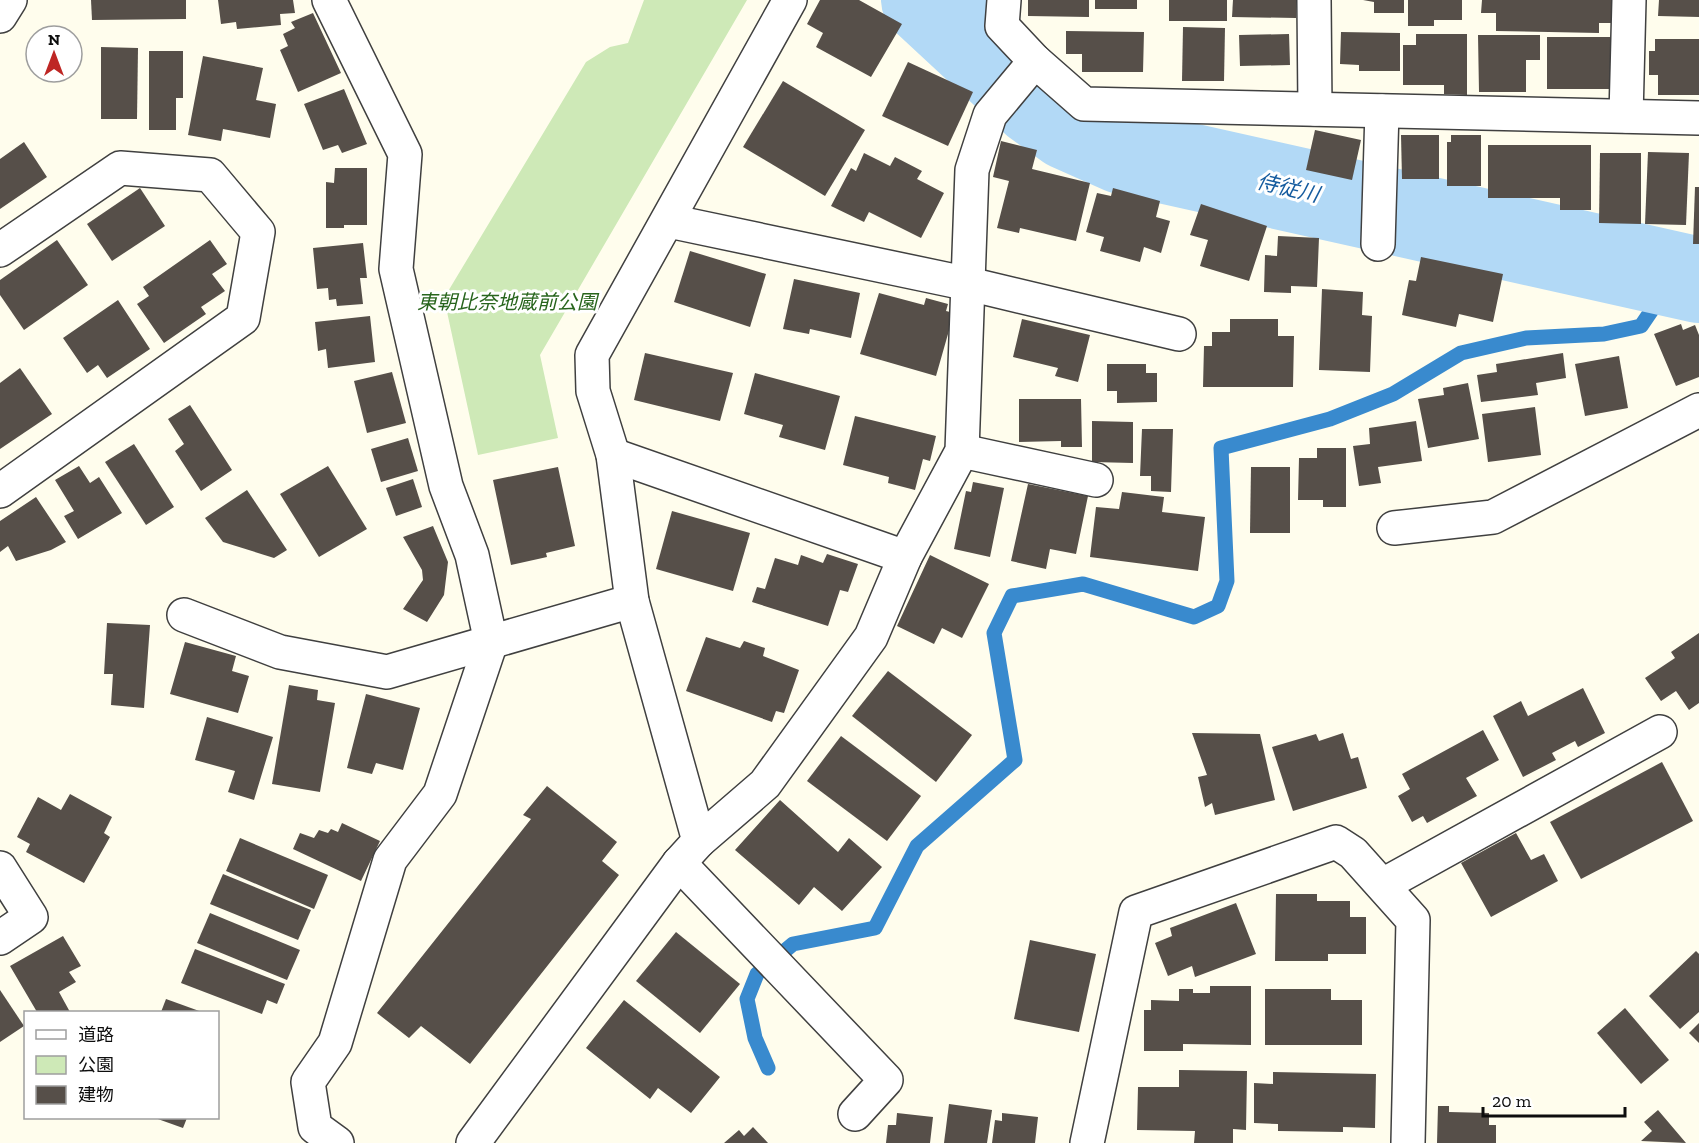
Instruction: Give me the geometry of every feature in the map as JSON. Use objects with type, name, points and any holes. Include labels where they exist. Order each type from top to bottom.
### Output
[{"type":"street","points":[[329,0],[405,154],[396,269],[446,486],[472,555],[491,642],[440,794],[390,860],[335,1043],[308,1082],[315,1127],[337,1143]]},
{"type":"street","points":[[790,0],[669,221],[592,355],[593,391],[613,455],[632,601],[689,852],[886,1080],[855,1114]]},
{"type":"street","points":[[1004,0],[1002,26],[1035,61],[1084,104],[1699,118]]},
{"type":"street","points":[[1314,0],[1315,109]]},
{"type":"street","points":[[1626,116],[1629,0]]},
{"type":"street","points":[[473,1143],[689,852],[765,784],[871,637],[905,557],[962,451],[972,170],[990,115],[1035,61]]},
{"type":"street","points":[[1378,244],[1382,111]]},
{"type":"street","points":[[0,250],[120,168],[210,176],[258,232],[243,318],[0,491]]},
{"type":"street","points":[[669,221],[969,284],[1179,334]]},
{"type":"street","points":[[1394,528],[1493,517],[1699,410]]},
{"type":"street","points":[[962,451],[1096,480]]},
{"type":"street","points":[[613,455],[905,557]]},
{"type":"street","points":[[184,615],[280,652],[387,672],[632,601]]},
{"type":"street","points":[[1383,885],[1660,732]]},
{"type":"street","points":[[1086,1143],[1136,912],[1336,842],[1353,853],[1413,920],[1408,1143]]},
{"type":"street","points":[[0,868],[32,916],[0,938]]},
{"type":"green space","name":"東朝比奈地蔵前公園","points":[[644,0],[747,0],[540,355],[558,438],[478,455],[444,298],[586,62],[610,47],[628,43]]},
{"type":"building","points":[[91,0],[186,0],[186,19],[92,20]]},
{"type":"building","points":[[218,0],[293,0],[295,13],[280,14],[281,25],[237,29],[236,22],[221,24]]},
{"type":"building","points":[[820,0],[859,0],[902,24],[871,77],[816,47],[823,33],[807,24]]},
{"type":"building","points":[[1028,0],[1089,0],[1089,17],[1028,16]]},
{"type":"building","points":[[1095,0],[1137,0],[1137,9],[1095,9]]},
{"type":"building","points":[[1169,0],[1227,0],[1227,21],[1169,21]]},
{"type":"building","points":[[1233,0],[1296,0],[1296,18],[1232,17]]},
{"type":"building","points":[[1363,0],[1404,0],[1404,13],[1374,13],[1374,2]]},
{"type":"building","points":[[1408,0],[1462,0],[1462,20],[1434,20],[1434,26],[1408,26]]},
{"type":"building","points":[[1482,0],[1612,0],[1611,23],[1599,23],[1599,33],[1496,31],[1496,13],[1481,13]]},
{"type":"building","points":[[1659,0],[1699,0],[1699,17],[1658,16]]},
{"type":"building","points":[[313,13],[341,73],[298,92],[280,50],[288,46],[283,34],[295,28],[291,22]]},
{"type":"building","points":[[1183,27],[1225,28],[1224,81],[1182,81]]},
{"type":"building","points":[[1066,31],[1144,32],[1143,72],[1082,72],[1082,54],[1066,54]]},
{"type":"building","points":[[1341,32],[1400,33],[1400,71],[1359,71],[1359,65],[1340,64]]},
{"type":"building","points":[[1289,34],[1290,65],[1240,66],[1239,35]]},
{"type":"building","points":[[1416,34],[1467,34],[1467,95],[1444,94],[1444,85],[1403,85],[1403,45],[1416,45]]},
{"type":"building","points":[[1478,35],[1540,35],[1540,60],[1526,60],[1526,92],[1479,92]]},
{"type":"building","points":[[1547,37],[1610,37],[1610,89],[1547,89]]},
{"type":"building","points":[[1655,39],[1699,39],[1699,95],[1658,95],[1658,75],[1649,75],[1649,51],[1655,51]]},
{"type":"building","points":[[101,47],[138,48],[137,119],[101,119]]},
{"type":"building","points":[[149,51],[183,51],[183,98],[176,98],[176,130],[149,130]]},
{"type":"building","points":[[203,56],[263,68],[256,100],[276,104],[270,138],[223,129],[221,141],[188,135]]},
{"type":"building","points":[[908,62],[973,92],[948,146],[882,116]]},
{"type":"building","points":[[783,81],[865,130],[825,196],[743,147]]},
{"type":"building","points":[[344,89],[367,144],[342,153],[338,145],[323,150],[304,104]]},
{"type":"building","points":[[1315,130],[1361,140],[1352,180],[1306,170]]},
{"type":"building","points":[[1401,135],[1439,135],[1439,179],[1402,179]]},
{"type":"building","points":[[1451,135],[1481,135],[1481,186],[1447,186],[1447,142],[1451,142]]},
{"type":"building","points":[[1001,141],[1037,150],[1032,169],[1090,183],[1076,241],[1020,228],[1019,233],[997,228],[1009,181],[993,177]]},
{"type":"building","points":[[24,142],[47,177],[0,209],[0,159]]},
{"type":"building","points":[[1488,145],[1591,145],[1591,210],[1560,210],[1560,198],[1488,198]]},
{"type":"building","points":[[1648,152],[1689,153],[1686,225],[1645,224]]},
{"type":"building","points":[[864,153],[890,166],[895,157],[922,171],[917,179],[944,193],[921,238],[869,212],[864,222],[831,206],[851,168],[856,171]]},
{"type":"building","points":[[1600,153],[1641,153],[1641,224],[1599,223]]},
{"type":"building","points":[[335,168],[367,168],[367,225],[326,228],[326,182],[334,183]]},
{"type":"building","points":[[1695,187],[1699,187],[1699,244],[1693,244]]},
{"type":"building","points":[[140,188],[165,226],[112,261],[87,224]]},
{"type":"building","points":[[1113,188],[1160,201],[1156,217],[1170,221],[1161,253],[1144,247],[1140,262],[1100,251],[1104,237],[1086,232],[1097,193],[1111,196]]},
{"type":"building","points":[[1201,204],[1267,226],[1249,281],[1200,266],[1208,240],[1190,235]]},
{"type":"building","points":[[1278,236],[1319,238],[1317,287],[1291,286],[1291,293],[1264,292],[1265,255],[1277,256]]},
{"type":"building","points":[[57,240],[88,285],[24,330],[0,295],[0,280]]},
{"type":"building","points":[[210,240],[227,264],[212,274],[225,291],[201,307],[206,314],[164,343],[137,304],[149,296],[143,287]]},
{"type":"building","points":[[363,243],[367,278],[360,278],[363,304],[337,306],[336,299],[329,300],[328,288],[317,289],[313,248]]},
{"type":"building","points":[[690,251],[766,274],[750,327],[674,302]]},
{"type":"building","points":[[1421,257],[1503,274],[1493,322],[1459,314],[1456,327],[1402,315],[1409,280],[1416,281]]},
{"type":"building","points":[[794,279],[860,293],[851,338],[810,329],[809,334],[783,329]]},
{"type":"building","points":[[1322,289],[1363,292],[1362,315],[1372,316],[1370,372],[1319,370]]},
{"type":"building","points":[[879,293],[924,305],[926,298],[948,304],[946,311],[954,313],[936,376],[860,354]]},
{"type":"building","points":[[118,300],[150,349],[107,378],[98,365],[87,373],[63,338]]},
{"type":"building","points":[[370,316],[375,362],[328,368],[326,349],[318,351],[315,322]]},
{"type":"building","points":[[1022,319],[1090,335],[1078,382],[1055,376],[1058,368],[1013,357]]},
{"type":"building","points":[[1230,319],[1278,319],[1278,336],[1294,336],[1293,387],[1203,387],[1204,346],[1212,346],[1212,332],[1230,332]]},
{"type":"building","points":[[1681,324],[1683,330],[1695,325],[1699,335],[1699,377],[1676,386],[1654,334]]},
{"type":"building","points":[[645,353],[733,373],[720,421],[634,400]]},
{"type":"building","points":[[1563,353],[1566,378],[1536,383],[1538,395],[1481,402],[1477,375],[1497,372],[1496,364]]},
{"type":"building","points":[[1619,356],[1628,408],[1585,416],[1575,364]]},
{"type":"building","points":[[1107,364],[1146,364],[1146,373],[1157,373],[1157,402],[1117,403],[1117,391],[1107,391]]},
{"type":"building","points":[[20,368],[52,414],[0,449],[0,383]]},
{"type":"building","points":[[392,372],[406,423],[367,433],[354,381]]},
{"type":"building","points":[[755,373],[840,396],[825,450],[779,437],[783,425],[744,414]]},
{"type":"building","points":[[1468,383],[1479,439],[1428,448],[1418,399],[1444,395],[1443,388]]},
{"type":"building","points":[[1019,399],[1081,399],[1082,447],[1061,447],[1061,441],[1019,442]]},
{"type":"building","points":[[190,405],[232,470],[201,491],[175,451],[184,444],[168,419]]},
{"type":"building","points":[[1535,407],[1541,455],[1488,462],[1482,414]]},
{"type":"building","points":[[855,416],[936,436],[930,461],[923,459],[915,490],[888,483],[889,477],[843,465]]},
{"type":"building","points":[[1092,421],[1133,422],[1133,463],[1092,462]]},
{"type":"building","points":[[1416,421],[1422,461],[1378,467],[1381,483],[1359,486],[1353,446],[1370,444],[1369,428]]},
{"type":"building","points":[[1142,429],[1173,429],[1171,492],[1151,491],[1151,476],[1140,476]]},
{"type":"building","points":[[408,438],[418,471],[381,482],[371,449]]},
{"type":"building","points":[[134,444],[174,507],[146,525],[105,462]]},
{"type":"building","points":[[1317,448],[1346,448],[1346,507],[1323,507],[1323,500],[1298,500],[1299,458],[1317,458]]},
{"type":"building","points":[[79,466],[90,483],[99,477],[122,513],[78,539],[64,516],[74,511],[55,480]]},
{"type":"building","points":[[328,466],[367,529],[319,557],[280,494]]},
{"type":"building","points":[[558,467],[575,546],[546,553],[547,557],[511,565],[493,480]]},
{"type":"building","points":[[1251,467],[1290,467],[1290,533],[1250,533]]},
{"type":"building","points":[[413,479],[422,507],[396,516],[386,488]]},
{"type":"building","points":[[973,482],[1004,488],[990,557],[954,549],[966,491],[971,492]]},
{"type":"building","points":[[1028,484],[1088,496],[1076,554],[1050,549],[1046,569],[1011,561]]},
{"type":"building","points":[[247,490],[287,550],[274,558],[223,542],[205,518]]},
{"type":"building","points":[[1122,492],[1164,497],[1162,512],[1205,517],[1198,571],[1090,557],[1096,507],[1119,509]]},
{"type":"building","points":[[36,497],[66,542],[51,550],[16,561],[8,546],[0,552],[0,521]]},
{"type":"building","points":[[672,511],[750,533],[733,591],[656,569]]},
{"type":"building","points":[[433,526],[448,562],[444,595],[427,622],[403,609],[423,580],[422,570],[403,537]]},
{"type":"building","points":[[827,554],[858,564],[848,592],[840,590],[828,626],[752,602],[757,587],[765,589],[775,558],[798,565],[801,555],[823,563]]},
{"type":"building","points":[[930,555],[989,584],[962,638],[942,628],[934,644],[897,626]]},
{"type":"building","points":[[107,623],[150,625],[144,708],[111,705],[113,674],[104,674]]},
{"type":"building","points":[[1699,633],[1699,703],[1689,710],[1676,691],[1661,701],[1645,678],[1675,658],[1671,652]]},
{"type":"building","points":[[706,637],[740,648],[744,641],[765,648],[763,656],[799,670],[784,713],[776,711],[772,722],[686,691]]},
{"type":"building","points":[[185,642],[236,656],[232,671],[249,676],[238,713],[170,694]]},
{"type":"building","points":[[888,671],[972,735],[936,782],[852,716]]},
{"type":"building","points":[[289,685],[318,690],[317,700],[335,703],[320,792],[272,784]]},
{"type":"building","points":[[1583,688],[1605,733],[1578,747],[1575,741],[1552,753],[1556,760],[1523,777],[1493,716],[1521,701],[1528,716]]},
{"type":"building","points":[[366,694],[420,708],[403,770],[376,763],[372,774],[347,768]]},
{"type":"building","points":[[207,717],[273,737],[254,800],[228,792],[235,771],[195,760]]},
{"type":"building","points":[[1483,730],[1499,760],[1466,778],[1477,796],[1427,823],[1423,816],[1412,822],[1398,796],[1410,789],[1402,774]]},
{"type":"building","points":[[1192,733],[1260,734],[1275,800],[1215,815],[1212,803],[1205,807],[1198,777],[1207,775]]},
{"type":"building","points":[[1343,733],[1351,759],[1358,757],[1367,788],[1293,811],[1272,747],[1316,734],[1319,741]]},
{"type":"building","points":[[841,736],[921,796],[887,841],[807,781]]},
{"type":"building","points":[[1662,762],[1693,821],[1581,879],[1550,822]]},
{"type":"building","points":[[547,786],[617,842],[602,861],[619,875],[470,1064],[421,1026],[409,1038],[377,1013],[531,819],[523,815]]},
{"type":"building","points":[[70,794],[112,817],[104,833],[110,837],[84,883],[26,852],[30,844],[17,837],[38,797],[61,810]]},
{"type":"building","points":[[780,800],[838,852],[849,838],[882,867],[842,911],[814,887],[799,905],[735,850]]},
{"type":"building","points":[[342,823],[380,841],[361,881],[293,849],[300,833],[314,838],[319,830],[328,833],[331,829],[338,832]]},
{"type":"building","points":[[1516,833],[1531,860],[1544,854],[1558,881],[1491,917],[1461,863]]},
{"type":"building","points":[[240,838],[328,875],[314,909],[226,871]]},
{"type":"building","points":[[223,874],[311,910],[298,940],[210,904]]},
{"type":"building","points":[[1276,894],[1317,894],[1317,901],[1350,901],[1350,917],[1366,917],[1366,954],[1328,954],[1328,961],[1275,961]]},
{"type":"building","points":[[1236,903],[1256,954],[1195,977],[1192,966],[1168,976],[1155,943],[1172,936],[1170,928]]},
{"type":"building","points":[[210,913],[300,950],[287,980],[197,943]]},
{"type":"building","points":[[676,932],[740,984],[700,1033],[636,981]]},
{"type":"building","points":[[63,936],[81,966],[69,972],[76,982],[59,992],[69,1011],[36,1011],[10,966]]},
{"type":"building","points":[[1030,940],[1096,954],[1079,1032],[1014,1019]]},
{"type":"building","points":[[195,949],[285,984],[277,1004],[267,1000],[262,1014],[181,983]]},
{"type":"building","points":[[1696,951],[1699,954],[1699,1012],[1680,1029],[1649,996]]},
{"type":"building","points":[[1210,986],[1251,986],[1251,1045],[1183,1044],[1183,1051],[1144,1051],[1144,1010],[1151,1010],[1151,1000],[1179,1001],[1179,989],[1193,989],[1193,993],[1210,993]]},
{"type":"building","points":[[1265,989],[1331,989],[1331,1000],[1362,1000],[1362,1045],[1265,1045]]},
{"type":"building","points":[[0,990],[24,1026],[0,1042]]},
{"type":"building","points":[[166,999],[199,1011],[161,1011]]},
{"type":"building","points":[[624,1000],[720,1077],[691,1113],[658,1088],[650,1099],[586,1048]]},
{"type":"building","points":[[1625,1008],[1669,1060],[1641,1084],[1597,1033]]},
{"type":"building","points":[[1699,1023],[1699,1043],[1689,1033]]},
{"type":"building","points":[[1179,1070],[1247,1071],[1246,1130],[1233,1129],[1233,1143],[1194,1143],[1195,1131],[1137,1130],[1138,1087],[1179,1087]]},
{"type":"building","points":[[1273,1072],[1376,1074],[1375,1128],[1343,1127],[1343,1132],[1278,1131],[1278,1124],[1254,1123],[1254,1083],[1273,1084]]},
{"type":"building","points":[[949,1104],[992,1110],[987,1143],[944,1143]]},
{"type":"building","points":[[1438,1106],[1449,1106],[1449,1112],[1489,1113],[1489,1125],[1496,1125],[1496,1143],[1437,1143]]},
{"type":"building","points":[[1658,1110],[1686,1143],[1641,1141],[1652,1131],[1644,1122]]},
{"type":"building","points":[[897,1113],[933,1117],[930,1143],[886,1143],[888,1125],[896,1125]]},
{"type":"building","points":[[1002,1113],[1038,1117],[1035,1143],[992,1143],[995,1120],[1002,1121]]},
{"type":"building","points":[[158,1119],[187,1119],[183,1128]]},
{"type":"building","points":[[753,1127],[768,1143],[724,1143],[739,1130],[744,1136]]},
{"type":"waterway","name":"侍従川","points":[[924,0],[1035,103],[1068,127],[1122,151],[1699,280]]},
{"type":"waterway","points":[[768,1068],[755,1038],[747,999],[757,974],[793,944],[875,928],[917,846],[1015,760],[994,633],[1012,596],[1083,584],[1194,617],[1218,606],[1227,581],[1221,448],[1330,419],[1393,394],[1461,353],[1526,338],[1604,334],[1641,326],[1658,301],[1662,272]]}]
